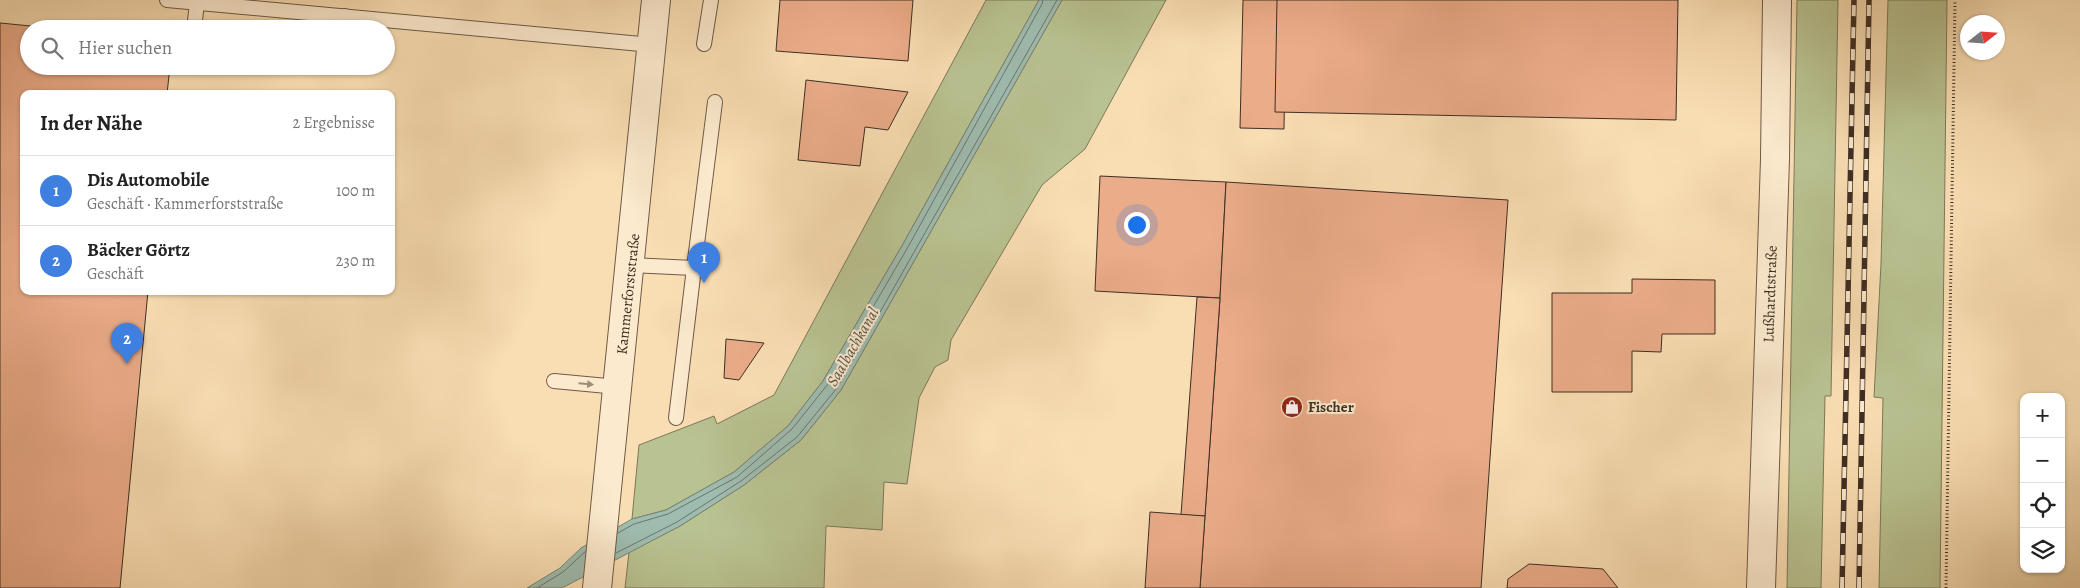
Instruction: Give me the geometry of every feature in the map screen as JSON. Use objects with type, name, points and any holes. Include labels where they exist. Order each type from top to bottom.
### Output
[{"type":"street","name":"Kammerforststraße","points":[[597,588],[656,0]]},
{"type":"street","name":"Lußhardtstraße","points":[[1761,588],[1777,0]]},
{"type":"lane","points":[[167,0],[321,20]]},
{"type":"lane","points":[[704,44],[711,0]]},
{"type":"lane","points":[[195,20],[197,3]]},
{"type":"lane","points":[[395,27],[652,45]]},
{"type":"lane","points":[[676,418],[715,102]]},
{"type":"lane","points":[[630,265],[694,268]]},
{"type":"lane","points":[[554,381],[618,387]]},
{"type":"path","points":[[1946,588],[1955,0]]},
{"type":"green space","points":[[986,0],[1039,0],[903,244],[823,381],[788,426],[734,472],[666,510],[632,519],[639,445],[714,416],[717,424],[774,395]]},
{"type":"green space","points":[[1062,0],[1166,0],[1085,149],[1042,185],[951,340],[948,360],[935,367],[919,398],[907,484],[884,482],[882,530],[826,526],[824,588],[625,588],[629,552],[680,526],[744,485],[801,440],[841,390]]},
{"type":"green space","points":[[1797,0],[1838,0],[1831,396],[1825,396],[1821,588],[1787,588]]},
{"type":"green space","points":[[1888,0],[1947,0],[1940,588],[1879,588],[1883,398],[1874,397],[1881,264]]},
{"type":"water","name":"Saalbachkanal","points":[[1039,0],[1062,0],[841,390],[801,440],[744,485],[680,526],[562,588],[527,588],[560,568],[581,548],[632,519],[666,510],[734,472],[788,426],[823,381],[903,244]]},
{"type":"building","points":[[780,0],[913,0],[908,61],[776,51]]},
{"type":"building","points":[[1243,0],[1286,0],[1284,129],[1240,128]]},
{"type":"building","points":[[1277,0],[1678,0],[1676,120],[1275,112]]},
{"type":"building","points":[[0,23],[20,25],[20,75],[169,75],[167,90],[20,90],[20,295],[148,295],[120,588],[0,588]]},
{"type":"building","points":[[806,80],[908,92],[888,130],[865,127],[860,166],[798,160]]},
{"type":"building","points":[[1100,176],[1226,182],[1220,298],[1095,291]]},
{"type":"building","points":[[1226,182],[1508,200],[1481,588],[1200,588]]},
{"type":"building","points":[[1632,279],[1715,280],[1715,334],[1662,334],[1661,352],[1632,351],[1632,392],[1552,392],[1552,293],[1632,293]]},
{"type":"building","points":[[1197,297],[1220,298],[1205,516],[1181,515]]},
{"type":"building","points":[[726,339],[764,343],[739,380],[724,378]]},
{"type":"building","points":[[1150,512],[1205,516],[1200,588],[1145,588]]},
{"type":"building","points":[[1529,564],[1603,569],[1618,588],[1507,588],[1508,579]]},
{"type":"railway","points":[[1842,588],[1854,0]]},
{"type":"railway","points":[[1859,588],[1869,0]]},
{"type":"place","name":"Dis Automobile","points":[[704,283]]},
{"type":"place","name":"Bäcker Görtz","points":[[127,364]]},
{"type":"place","name":"Fischer","points":[[1292,407]]}]
